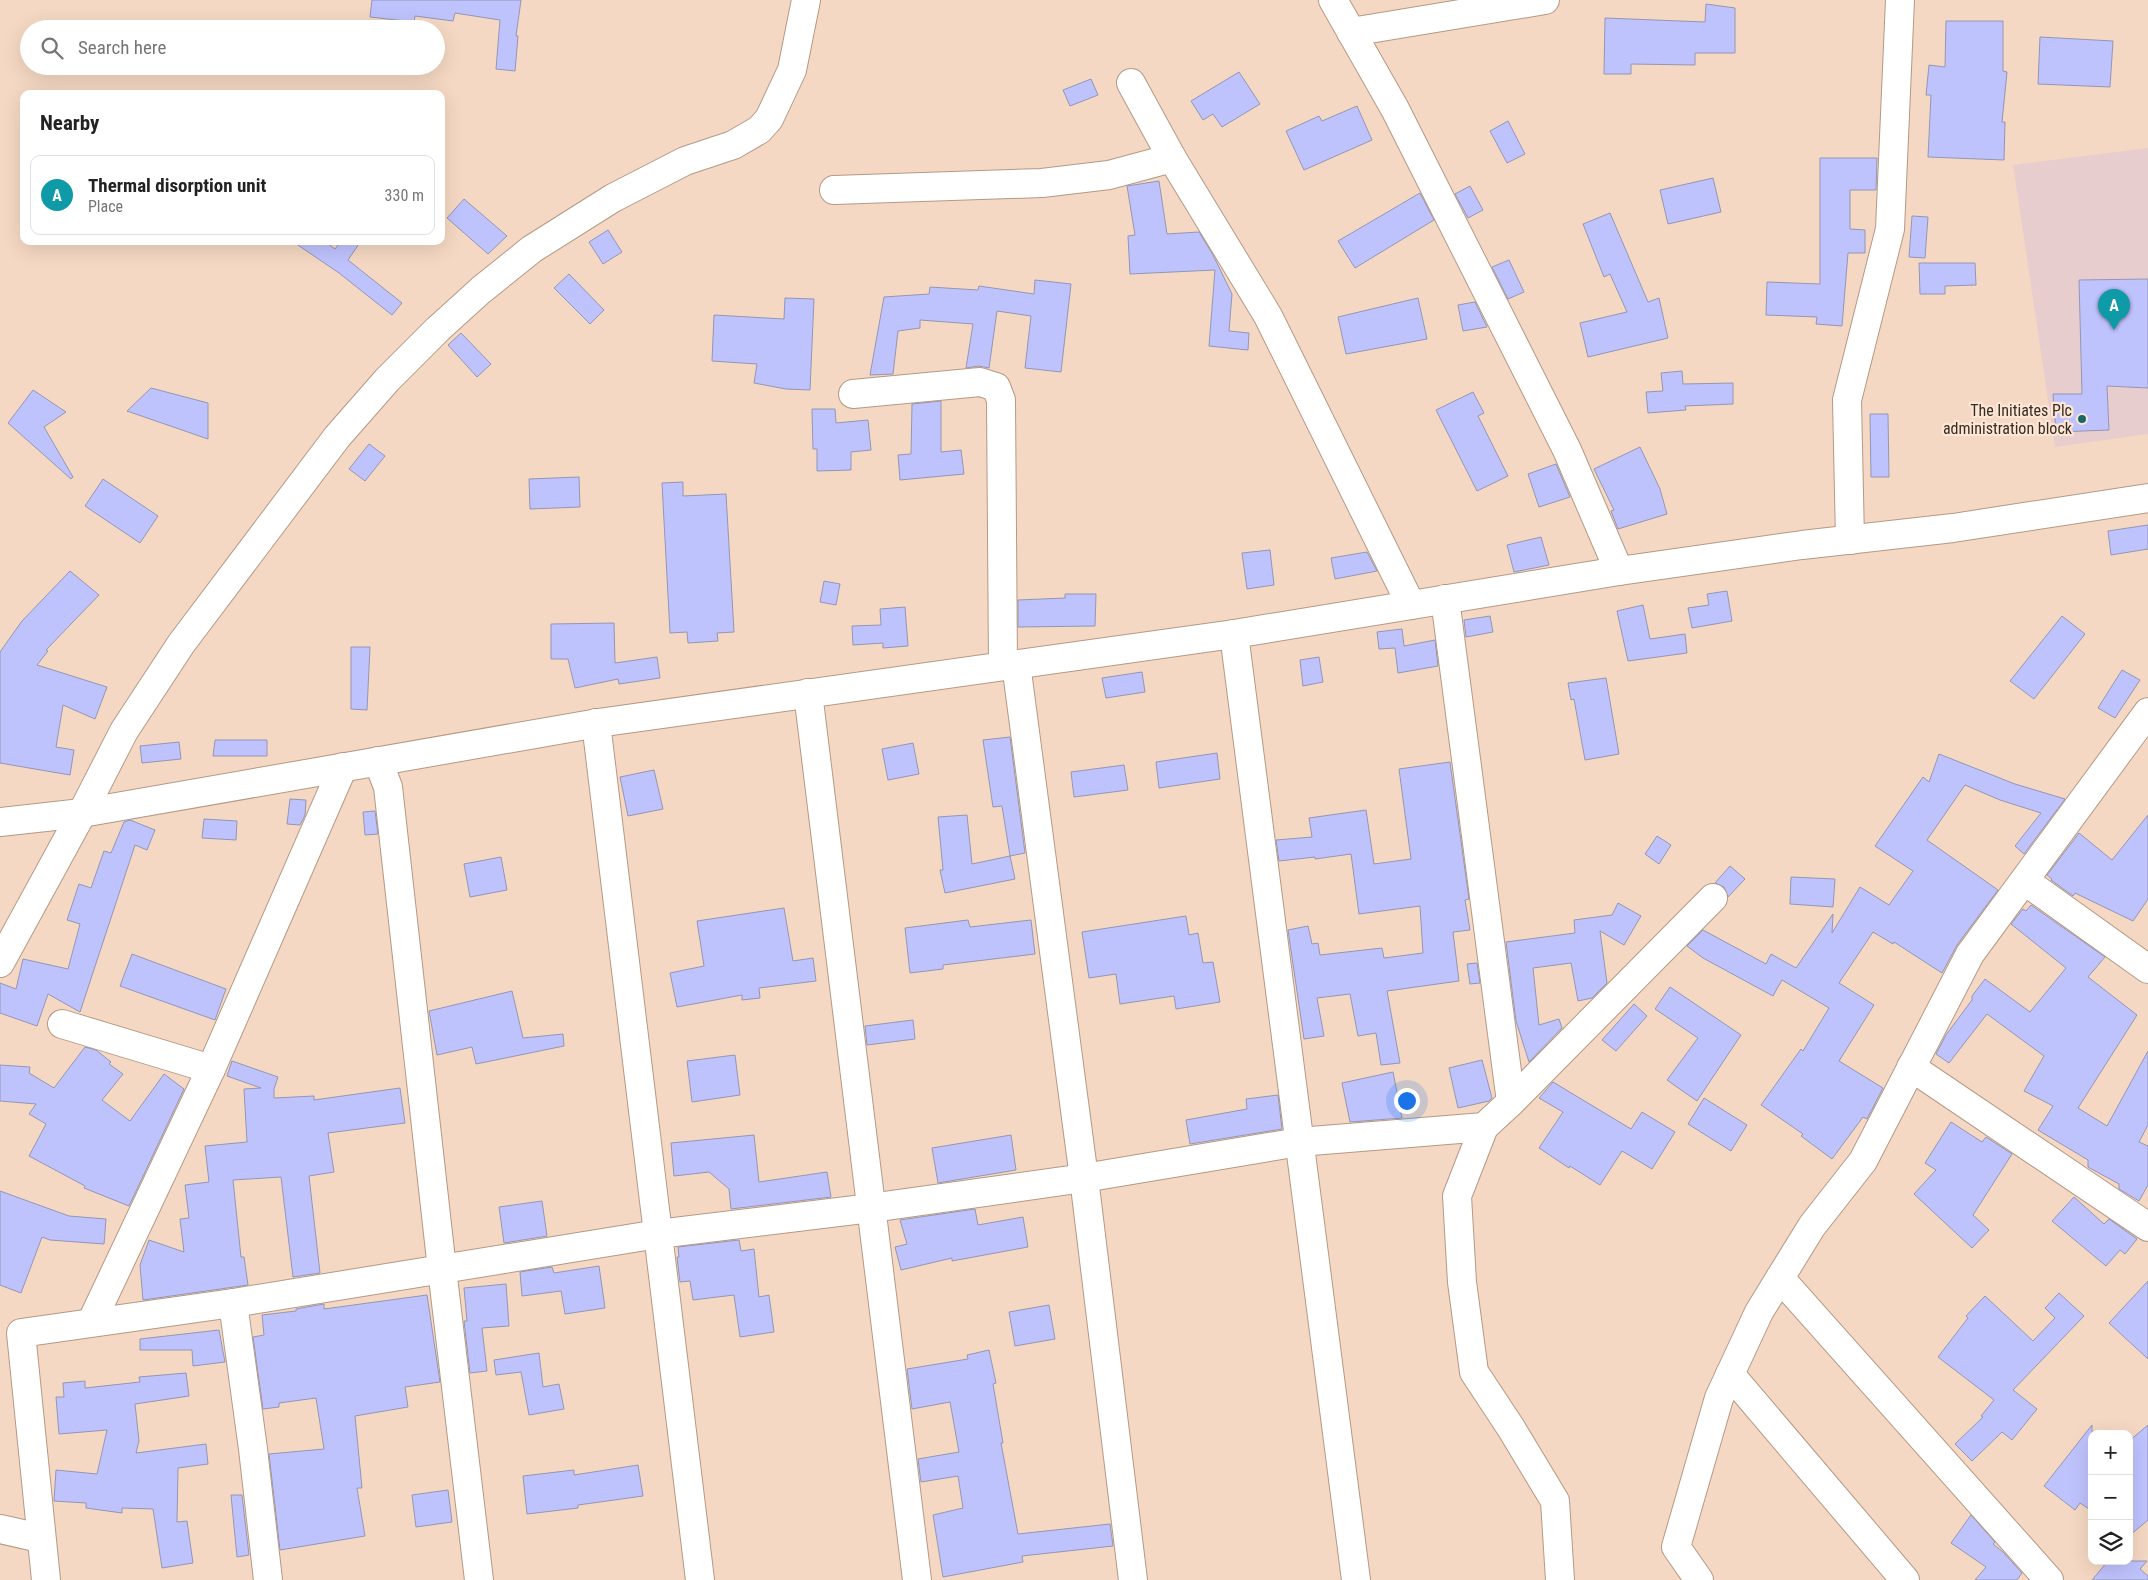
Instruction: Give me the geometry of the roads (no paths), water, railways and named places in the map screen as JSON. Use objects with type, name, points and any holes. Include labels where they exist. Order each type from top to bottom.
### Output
[{"type":"street","points":[[0,963],[82,813],[124,731],[181,644],[331,445],[387,380],[481,290],[532,249],[613,198],[686,161],[733,145],[759,130],[768,119],[792,70],[806,0]]},
{"type":"street","points":[[1333,0],[1395,109],[1567,450],[1619,571]]},
{"type":"street","points":[[1351,32],[1545,0]]},
{"type":"street","points":[[1850,540],[1848,400],[1890,229],[1900,0]]},
{"type":"street","points":[[1131,83],[1172,158],[1268,316],[1411,605]]},
{"type":"street","points":[[834,190],[1042,183],[1110,175],[1172,158]]},
{"type":"street","points":[[853,394],[980,382],[996,388],[1001,400],[1010,665],[1084,1178],[1133,1580]]},
{"type":"street","points":[[0,822],[82,813],[596,723],[1234,634],[1619,571],[1952,528],[2148,498]]},
{"type":"street","points":[[1445,599],[1512,1102]]},
{"type":"street","points":[[1234,634],[1356,1580]]},
{"type":"street","points":[[808,693],[917,1580]]},
{"type":"street","points":[[1699,1580],[1676,1547],[1719,1398],[1759,1312],[1812,1226],[1862,1160],[1970,954],[2148,712]]},
{"type":"street","points":[[596,723],[700,1580]]},
{"type":"street","points":[[378,762],[388,787],[479,1580]]},
{"type":"street","points":[[92,1321],[210,1069],[343,767]]},
{"type":"street","points":[[2025,881],[2148,968]]},
{"type":"street","points":[[1560,1580],[1555,1501],[1511,1428],[1474,1372],[1462,1282],[1457,1196],[1484,1127],[1512,1102],[1713,898]]},
{"type":"street","points":[[62,1024],[210,1069]]},
{"type":"street","points":[[1911,1067],[2148,1228]]},
{"type":"street","points":[[46,1580],[40,1538],[21,1333],[92,1321],[233,1303],[658,1234],[872,1208],[1084,1178],[1299,1142],[1484,1127]]},
{"type":"street","points":[[1780,1278],[2049,1580]]},
{"type":"street","points":[[233,1303],[253,1449],[268,1580]]},
{"type":"street","points":[[1730,1374],[1905,1580]]},
{"type":"street","points":[[0,1530],[40,1538]]},
{"type":"place","name":"Thermal disorption unit","points":[[2114,330]]},
{"type":"place","name":"The Initiates Plc administration block","points":[[2082,419]]}]
